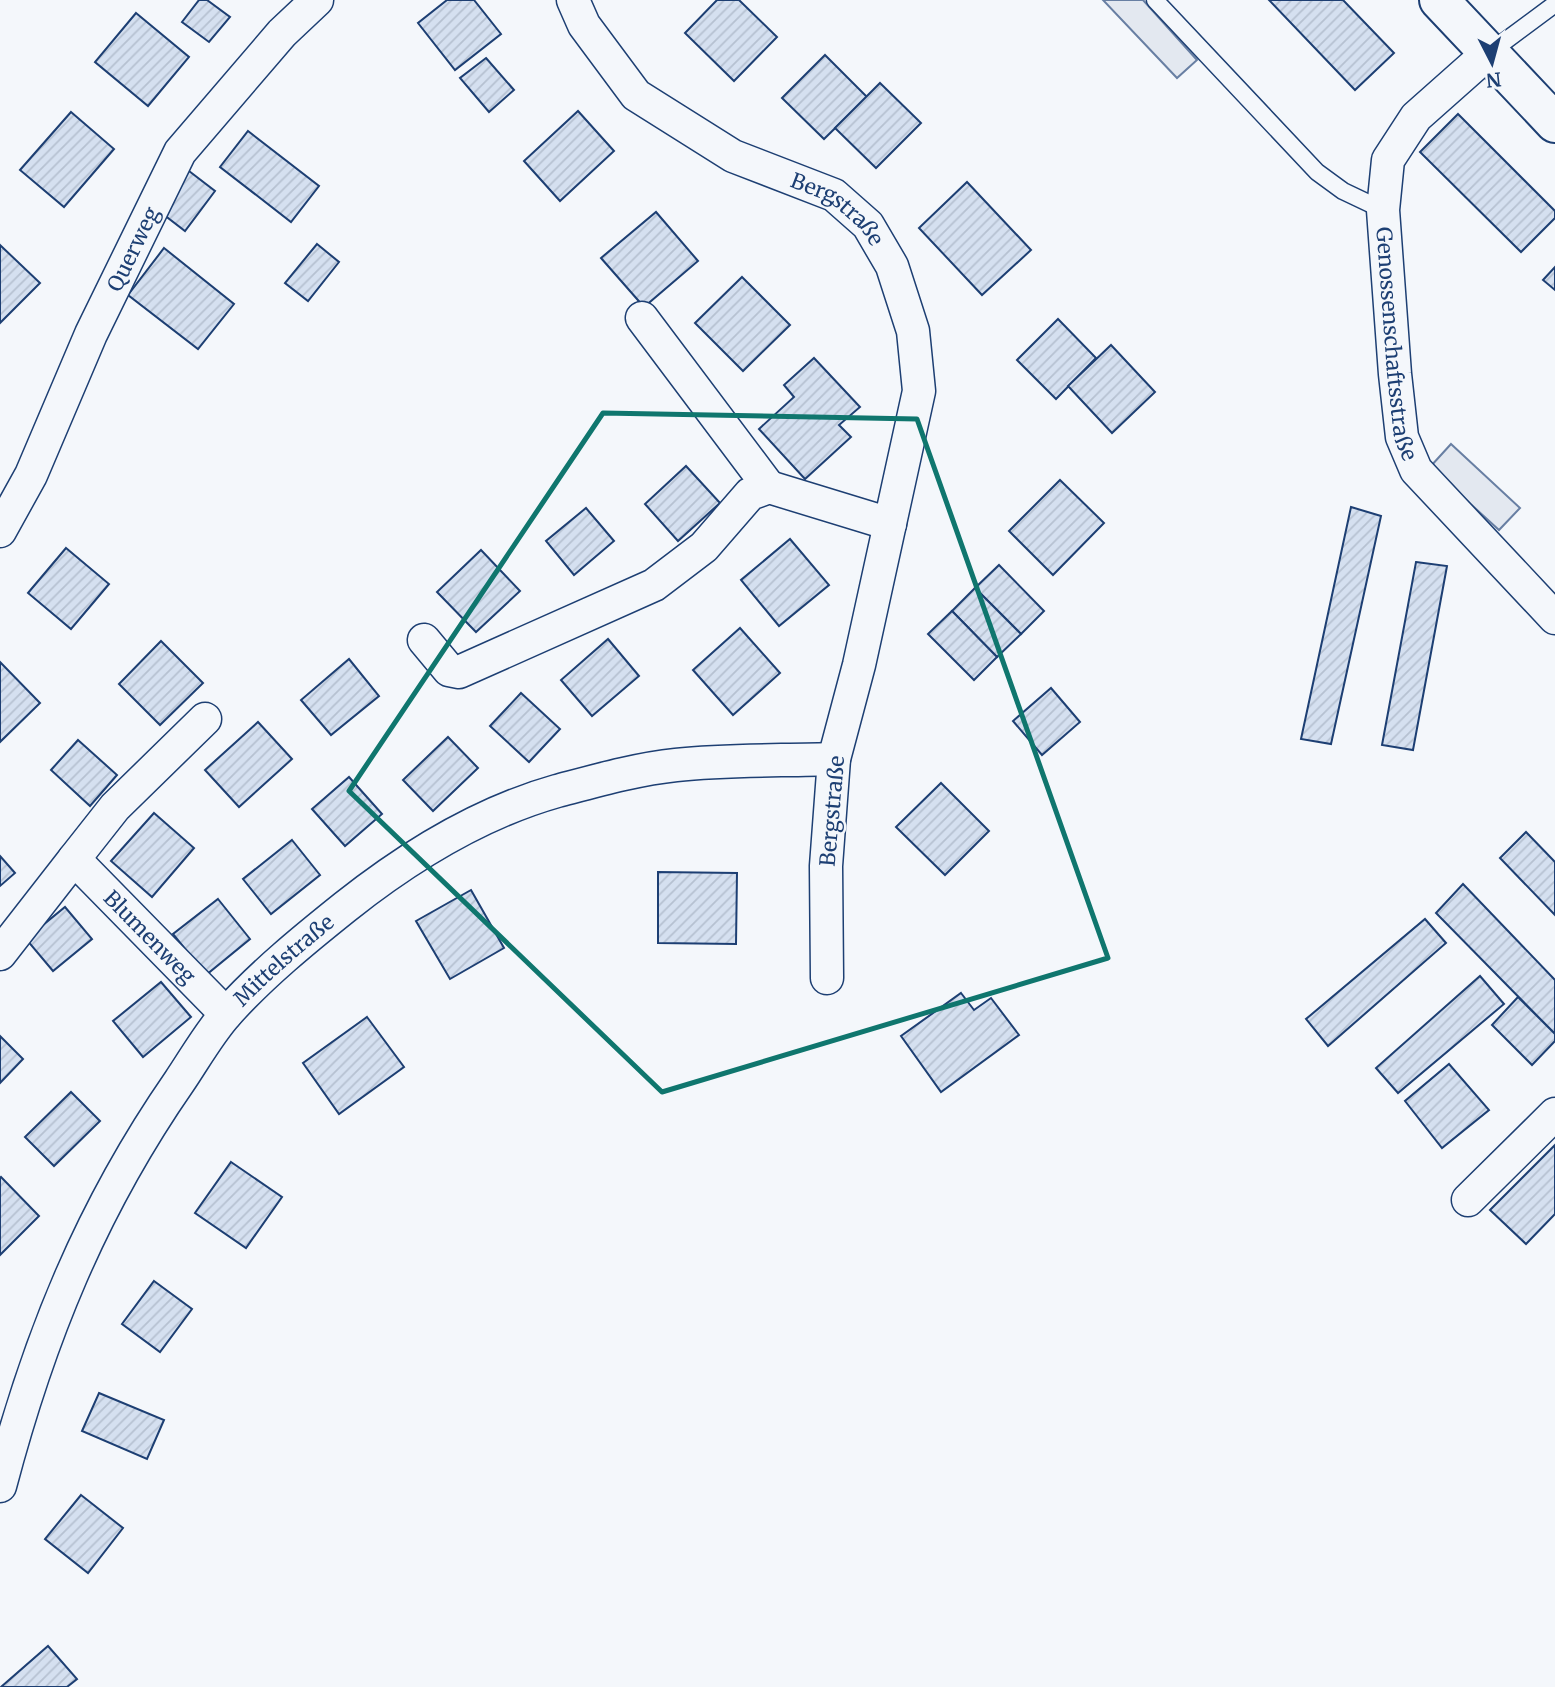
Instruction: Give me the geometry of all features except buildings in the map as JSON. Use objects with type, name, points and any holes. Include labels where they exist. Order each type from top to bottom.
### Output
[{"type":"street","name":"Querweg","points":[[0,531],[31,475],[91,334],[180,152],[282,33],[317,0]]},
{"type":"street","name":"Bergstraße","points":[[573,0],[584,25],[636,95],[733,156],[834,195],[868,225],[892,266],[913,331],[919,391],[859,665],[834,759],[827,866],[827,978]]},
{"type":"street","points":[[1439,0],[1555,123]]},
{"type":"street","name":"Genossenschaftsstraße","points":[[1488,54],[1416,117],[1388,160],[1383,210],[1391,337],[1401,424],[1416,470],[1555,618]]},
{"type":"street","points":[[642,318],[769,487],[890,524]]},
{"type":"street","points":[[424,639],[449,670],[459,672],[561,628],[654,586],[704,547],[750,494],[769,487]]},
{"type":"street","points":[[0,954],[115,807],[205,719]]},
{"type":"street","name":"Mittelstraße","points":[[0,1486],[36,1361],[63,1288],[103,1205],[151,1123],[226,1014],[316,930],[377,881],[441,840],[499,812],[556,791],[675,765],[834,759]]},
{"type":"street","name":"Blumenweg","points":[[74,859],[226,1014]]},
{"type":"street","points":[[1468,1200],[1555,1114]]},
{"type":"lane","points":[[1155,0],[1317,172],[1343,191],[1383,210]]},
{"type":"lane","points":[[1488,54],[1555,4]]},
{"type":"highlighted area","points":[[603,413],[917,419],[1108,958],[662,1092],[349,791]]},
{"type":"shaded area","points":[[1103,0],[1143,0],[1197,60],[1177,78]]},
{"type":"shaded area","points":[[1451,444],[1520,508],[1499,530],[1430,467]]}]
